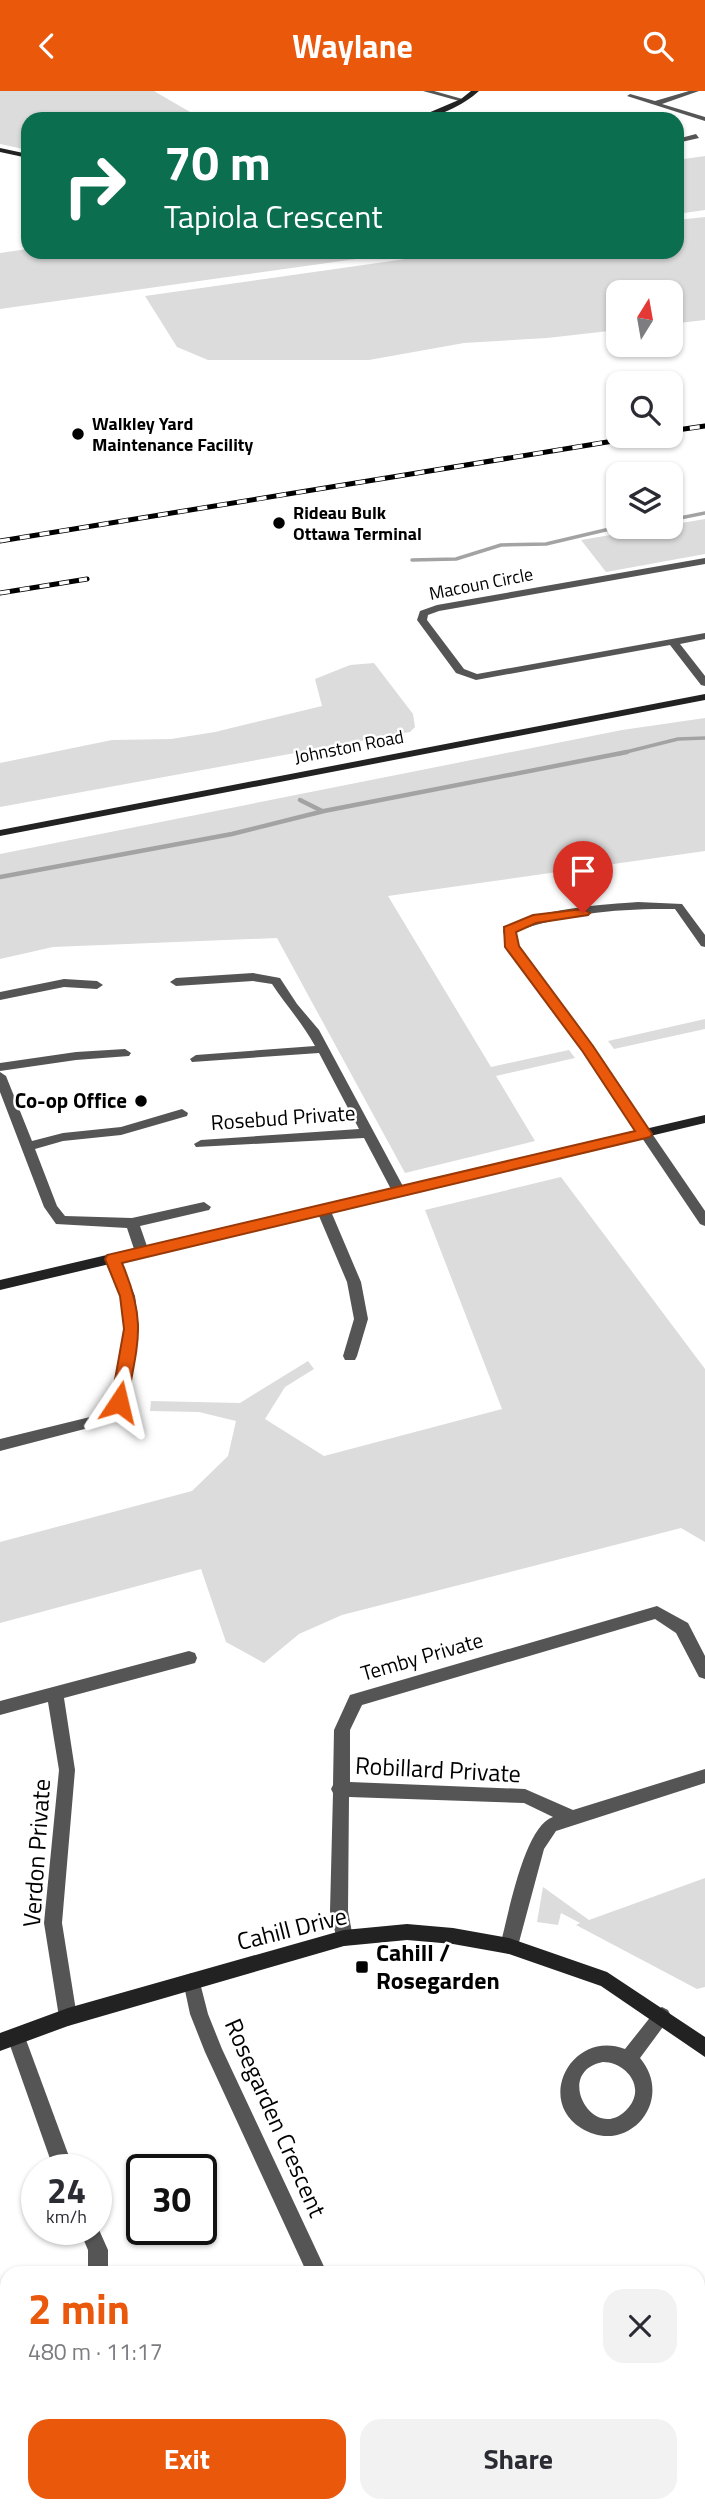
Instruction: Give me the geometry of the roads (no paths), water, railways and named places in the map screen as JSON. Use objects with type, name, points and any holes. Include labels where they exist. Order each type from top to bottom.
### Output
[{"type":"street","points":[[426,91],[463,100]]},
{"type":"street","points":[[435,112],[477,91]]},
{"type":"street","points":[[654,104],[696,91]]},
{"type":"street","points":[[630,96],[681,112]]},
{"type":"street","points":[[684,113],[705,119]]},
{"type":"street","points":[[0,150],[21,154]]},
{"type":"street","name":"Macoun Circle","points":[[705,561],[438,608],[424,613],[422,620],[460,671],[476,677],[705,636]]},
{"type":"street","points":[[673,642],[705,683]]},
{"type":"street","name":"Johnston Road","points":[[0,833],[705,697]]},
{"type":"street","points":[[705,943],[678,906],[649,904],[533,919],[509,930],[512,947],[588,1049],[705,1221]]},
{"type":"street","points":[[176,982],[271,978],[313,1030],[398,1190]]},
{"type":"street","points":[[0,996],[64,983],[97,985]]},
{"type":"street","points":[[197,1059],[323,1049]]},
{"type":"street","points":[[0,1067],[76,1056],[125,1053]]},
{"type":"street","points":[[0,1076],[55,1215],[61,1221],[132,1223],[204,1207]]},
{"type":"street","points":[[28,1146],[63,1137],[121,1131],[182,1113]]},
{"type":"street","points":[[0,1285],[705,1119]]},
{"type":"street","name":"Rosebud Private","points":[[201,1144],[369,1133]]},
{"type":"street","points":[[323,1209],[354,1282],[362,1319],[350,1356]]},
{"type":"street","points":[[132,1223],[142,1252]]},
{"type":"street","points":[[0,1445],[94,1422],[119,1402],[132,1329],[128,1296],[113,1259]]},
{"type":"street","name":"Temby Private","points":[[344,1938],[339,1911],[339,1789],[342,1730],[356,1700],[657,1612],[682,1628],[705,1672]]},
{"type":"street","points":[[0,1708],[189,1658]]},
{"type":"street","name":"Verdon Private","points":[[55,1693],[67,1770],[53,1923],[68,2017]]},
{"type":"street","points":[[509,1946],[536,1846],[550,1825],[705,1776]]},
{"type":"street","name":"Robillard Private","points":[[339,1789],[525,1796],[573,1818]]},
{"type":"street","name":"Cahill Drive","points":[[8,2039],[68,2017],[344,1938],[407,1932],[453,1936],[509,1946],[607,1980],[705,2048]]},
{"type":"street","name":"Rosegarden Crescent","points":[[192,1981],[200,2014],[214,2052],[314,2266]]},
{"type":"street","points":[[627,2061],[662,2016]]},
{"type":"street","points":[[8,2039],[57,2154]]},
{"type":"street","points":[[96,2245],[98,2266]]},
{"type":"waterway","points":[[683,517],[705,513]]},
{"type":"waterway","points":[[412,560],[456,559],[501,545],[546,544],[606,530]]},
{"type":"waterway","points":[[622,753],[678,739],[705,738]]},
{"type":"waterway","points":[[622,753],[627,752]]},
{"type":"waterway","points":[[0,877],[232,834],[324,811],[622,753]]},
{"type":"waterway","points":[[618,754],[622,753]]},
{"type":"waterway","points":[[300,800],[322,811]]},
{"type":"railway","points":[[683,429],[705,426]]},
{"type":"railway","points":[[0,541],[606,442]]},
{"type":"railway","points":[[0,593],[87,579]]},
{"type":"place","name":"Walkley Yard Maintenance Facility","points":[[78,434]]},
{"type":"place","name":"Rideau Bulk Ottawa Terminal","points":[[279,523]]},
{"type":"place","name":"Co-op Office","points":[[141,1101]]},
{"type":"place","name":"Cahill / Rosegarden","points":[[362,1967]]}]
